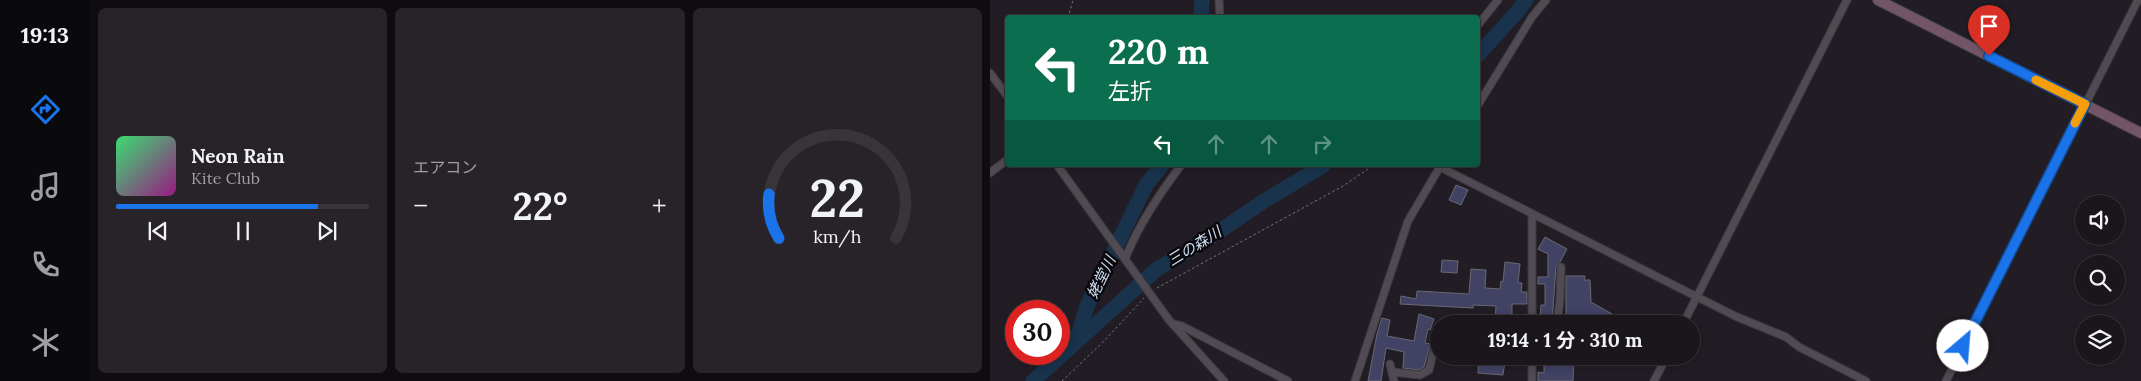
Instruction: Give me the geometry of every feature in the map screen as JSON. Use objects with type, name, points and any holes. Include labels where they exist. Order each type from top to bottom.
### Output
[{"type":"street","points":[[1220,0],[1220,15]]},
{"type":"street","points":[[1480,22],[1498,0]]},
{"type":"street","points":[[1480,102],[1532,17],[1546,0]]},
{"type":"street","points":[[1688,315],[1847,0]]},
{"type":"street","points":[[1878,0],[2141,133]]},
{"type":"street","points":[[1946,381],[2138,0]]},
{"type":"street","points":[[990,73],[1005,93]]},
{"type":"street","points":[[990,173],[1005,161]]},
{"type":"street","points":[[1058,167],[1149,293],[1173,324],[1224,381]]},
{"type":"street","points":[[1124,257],[1152,205],[1180,167]]},
{"type":"street","points":[[1354,381],[1408,221],[1439,167]]},
{"type":"street","points":[[1442,167],[1735,316],[1786,337],[1799,347],[1866,381]]},
{"type":"street","points":[[1532,214],[1532,315]]},
{"type":"street","points":[[1558,315],[1561,267]]},
{"type":"street","points":[[1173,324],[1182,326],[1288,381]]},
{"type":"street","points":[[1390,364],[1394,381]]},
{"type":"street","points":[[1392,372],[1420,374],[1429,370],[1430,365]]},
{"type":"street","points":[[1532,365],[1532,381]]},
{"type":"street","points":[[1654,381],[1662,365]]},
{"type":"path","points":[[1069,15],[1073,0]]},
{"type":"path","points":[[1062,381],[1104,341],[1149,293],[1342,186],[1371,167]]},
{"type":"path","points":[[1652,365],[1660,369]]},
{"type":"building","points":[[1456,185],[1468,190],[1461,205],[1449,200]]},
{"type":"building","points":[[1545,237],[1567,249],[1556,266],[1553,315],[1540,315],[1541,305],[1545,305],[1545,284],[1538,284],[1538,277],[1548,277],[1548,254],[1538,249]]},
{"type":"building","points":[[1442,260],[1458,261],[1457,273],[1441,272]]},
{"type":"building","points":[[1505,262],[1520,264],[1518,283],[1522,283],[1521,292],[1527,292],[1527,304],[1512,304],[1512,315],[1495,315],[1496,306],[1473,305],[1473,308],[1400,304],[1401,296],[1416,299],[1417,291],[1469,294],[1471,269],[1486,270],[1485,288],[1500,289],[1501,281],[1503,282]]},
{"type":"building","points":[[1566,276],[1585,276],[1584,280],[1590,280],[1591,302],[1612,314],[1612,315],[1566,315]]},
{"type":"building","points":[[1419,314],[1430,318],[1430,330],[1428,329],[1425,343],[1430,344],[1424,367],[1419,370],[1403,368],[1404,352],[1386,348],[1381,381],[1368,381],[1382,318],[1390,320],[1387,336],[1414,341]]},
{"type":"building","points":[[1479,365],[1504,365],[1503,375],[1478,373]]},
{"type":"building","points":[[1544,365],[1574,365],[1573,381],[1538,381],[1538,372],[1544,373]]},
{"type":"waterway","name":"姥堂川","points":[[1201,15],[1202,0]]},
{"type":"waterway","name":"三の森川","points":[[1480,53],[1526,0]]},
{"type":"waterway","name":"姥堂川","points":[[1076,342],[1087,306],[1146,185],[1160,167]]},
{"type":"waterway","name":"三の森川","points":[[1033,381],[1157,269],[1208,239],[1264,201],[1321,167]]},
{"type":"slow traffic","points":[[2036,80],[2085,104],[2075,123]]},
{"type":"route","points":[[1963,346],[2085,104],[1989,56]]}]
